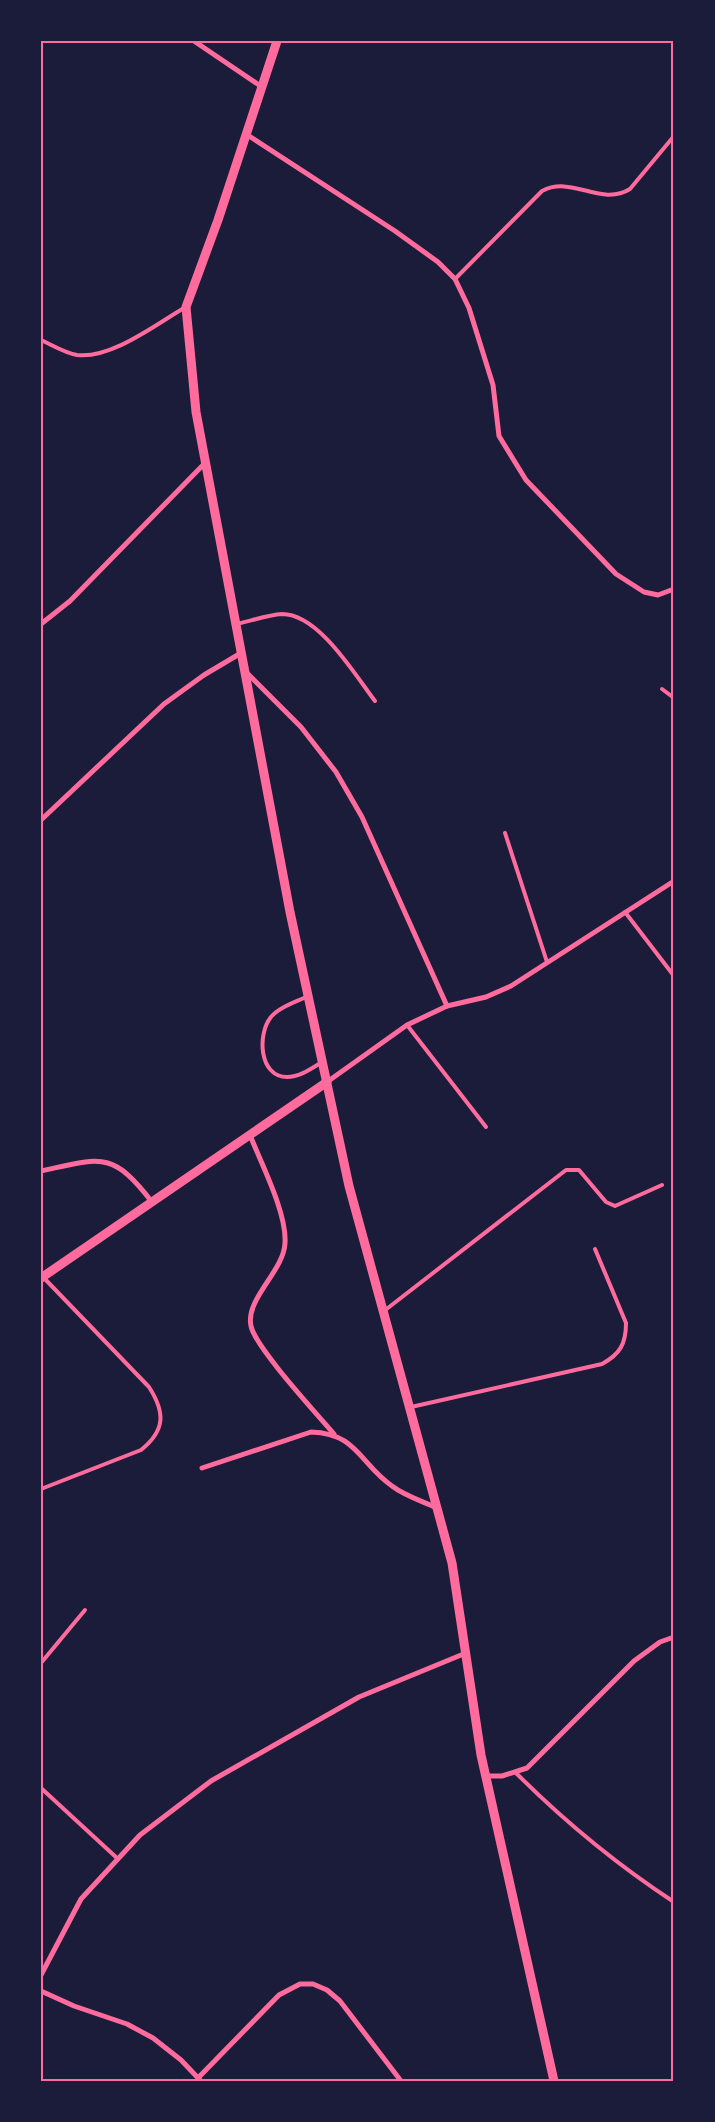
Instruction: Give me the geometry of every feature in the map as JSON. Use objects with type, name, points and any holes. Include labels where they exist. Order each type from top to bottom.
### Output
[{"type":"street","points":[[194,41],[262,87]]},
{"type":"street","points":[[277,41],[218,220],[186,307],[196,412],[290,912],[322,1062],[349,1186],[452,1563],[486,1776],[554,2081]]},
{"type":"street","points":[[246,134],[395,231],[438,262],[454,279],[469,308],[493,385],[499,436],[526,480],[616,574],[644,592],[658,595],[674,589]]},
{"type":"street","points":[[41,624],[70,602],[206,462]]},
{"type":"street","points":[[41,820],[164,704],[204,675],[241,653]]},
{"type":"street","points":[[244,670],[301,727],[336,772],[362,818],[447,1006]]},
{"type":"street","points":[[42,1277],[327,1082],[406,1024],[447,1006],[486,997],[511,986],[674,881]]},
{"type":"street","points":[[250,1135],[285,1229],[285,1245],[278,1265],[251,1312],[251,1328],[269,1356],[334,1434],[354,1448],[392,1486],[437,1508]]},
{"type":"street","points":[[41,1171],[81,1162],[97,1160],[108,1162],[121,1168],[133,1178],[152,1202]]},
{"type":"street","points":[[202,1468],[311,1432],[334,1434]]},
{"type":"street","points":[[486,1776],[515,1772],[536,1761],[634,1661],[660,1642],[674,1637]]},
{"type":"street","points":[[41,1975],[81,1900],[140,1835],[211,1781],[359,1697],[466,1653]]},
{"type":"street","points":[[41,1991],[74,2006],[127,2024],[152,2038],[181,2060],[199,2080],[279,1995],[300,1984],[313,1984],[327,1990],[340,2001],[401,2081]]},
{"type":"lane","points":[[454,279],[542,191],[559,185],[603,196],[622,194],[630,188],[674,136]]},
{"type":"lane","points":[[41,340],[76,354],[95,354],[115,348],[186,307]]},
{"type":"lane","points":[[236,624],[281,614],[303,620],[326,639],[375,702]]},
{"type":"lane","points":[[662,689],[674,698]]},
{"type":"lane","points":[[505,833],[547,962]]},
{"type":"lane","points":[[625,912],[674,976]]},
{"type":"lane","points":[[308,996],[278,1011],[266,1024],[262,1041],[266,1065],[277,1075],[286,1078],[298,1076],[322,1062]]},
{"type":"lane","points":[[406,1024],[486,1127]]},
{"type":"lane","points":[[384,1312],[566,1170],[579,1170],[606,1202],[615,1206],[662,1185]]},
{"type":"lane","points":[[409,1407],[602,1364],[614,1357],[622,1348],[626,1334],[626,1323],[595,1249]]},
{"type":"lane","points":[[41,1489],[141,1450],[151,1442],[158,1430],[162,1414],[158,1400],[149,1387],[42,1277]]},
{"type":"lane","points":[[41,1663],[86,1610]]},
{"type":"lane","points":[[515,1772],[584,1838],[634,1876],[674,1902]]},
{"type":"lane","points":[[41,1788],[118,1859]]}]
